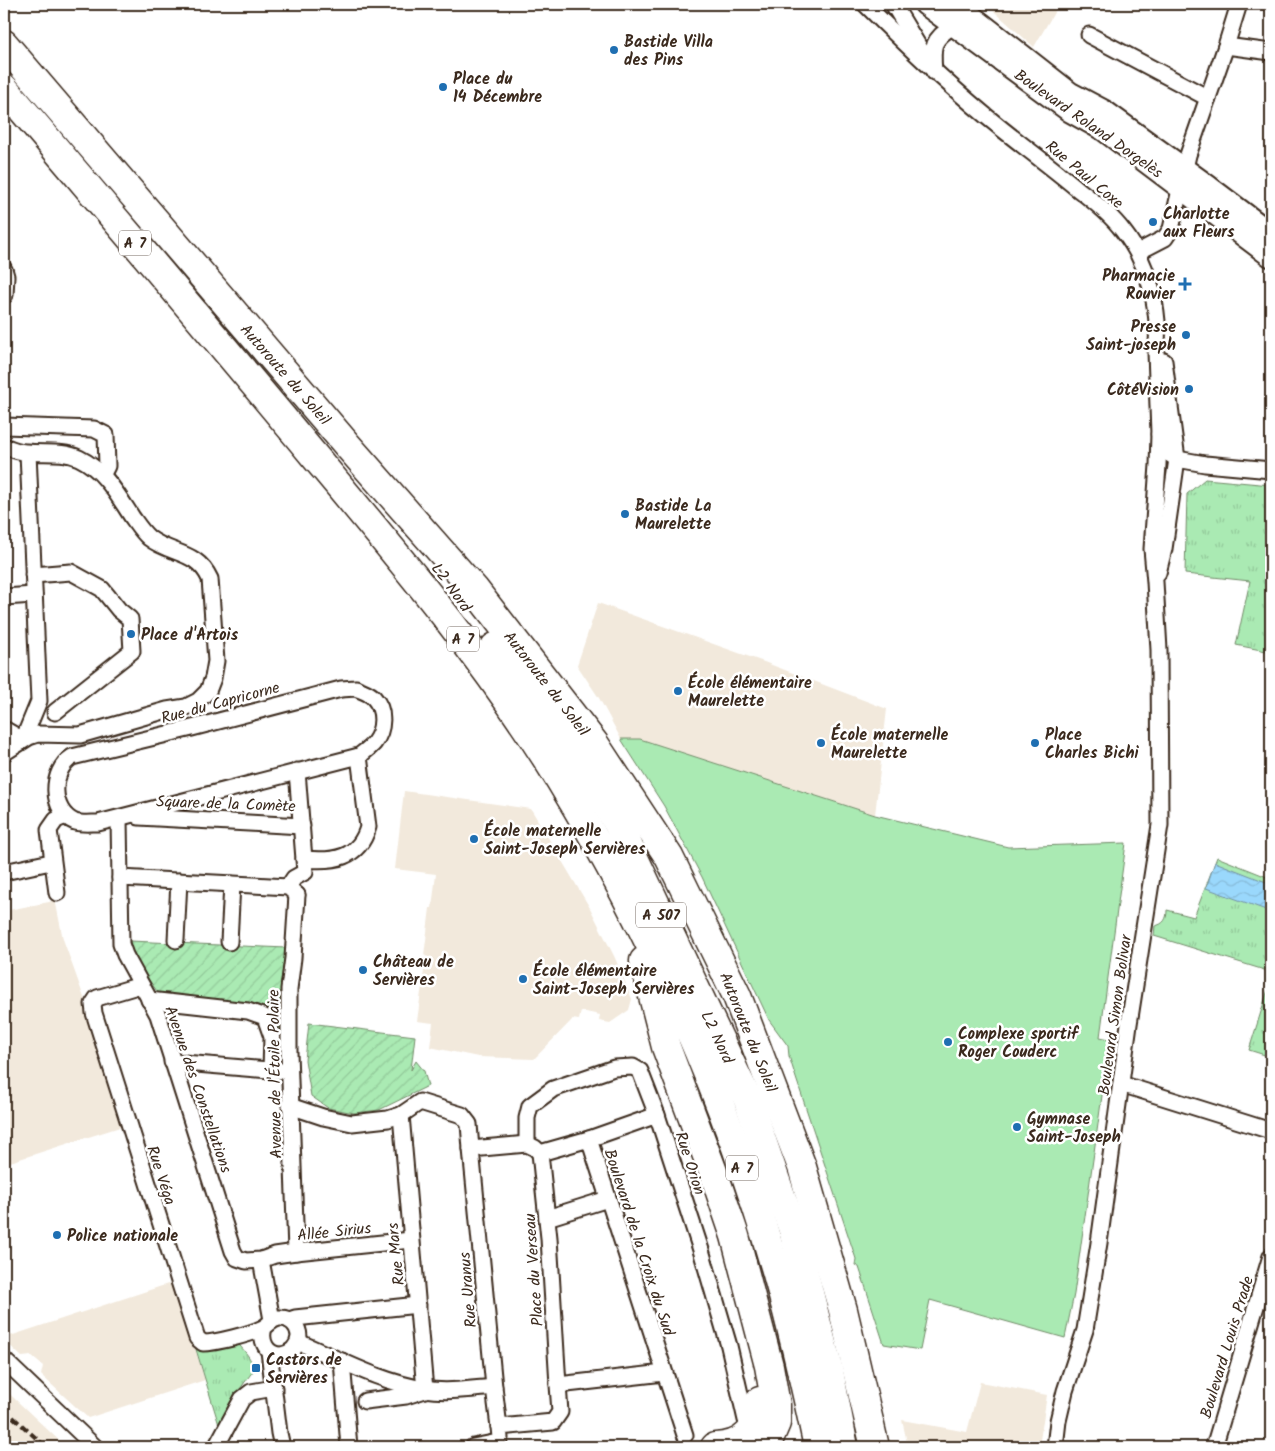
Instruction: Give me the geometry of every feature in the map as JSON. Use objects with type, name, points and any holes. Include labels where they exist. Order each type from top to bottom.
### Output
[{"type":"highway","name":"Autoroute du Soleil","points":[[4,44],[348,446],[475,590],[594,743],[669,857],[737,996],[802,1167],[843,1310],[875,1447]]},
{"type":"highway","name":"Autoroute du Soleil","points":[[4,88],[279,414],[446,616],[485,668],[549,763],[592,833],[669,984],[706,1070],[745,1175],[776,1271],[801,1366],[818,1447]]},
{"type":"highway","name":"L2 Nord","points":[[348,446],[579,760],[618,824],[748,1100],[793,1230],[829,1371],[844,1447]]},
{"type":"highway","points":[[628,901],[666,1047],[735,1236],[770,1366],[776,1405],[776,1422],[770,1437],[761,1447]]},
{"type":"highway","points":[[737,996],[761,1022],[801,1115],[866,1343],[891,1447]]},
{"type":"highway","points":[[715,1447],[738,1442],[754,1428],[760,1415],[761,1387],[750,1288]]},
{"type":"main road","name":"Boulevard Roland Dorgelès","points":[[925,4],[1070,111],[1104,130],[1271,234]]},
{"type":"main road","name":"Boulevard Roland Dorgelès","points":[[956,4],[1070,93],[1104,111],[1271,256]]},
{"type":"street","name":"Rue Paul Coxe","points":[[865,4],[934,72],[1095,203],[1124,231],[1138,252],[1150,286],[1158,339],[1163,351],[1177,459]]},
{"type":"street","name":"Rue Paul Coxe","points":[[893,4],[934,72]]},
{"type":"street","points":[[1138,252],[1165,238],[1171,229],[1182,178],[1239,4]]},
{"type":"street","points":[[934,72],[932,50],[937,38],[955,25]]},
{"type":"street","points":[[1089,36],[1208,98]]},
{"type":"street","points":[[1226,46],[1271,52]]},
{"type":"street","points":[[4,269],[6,276],[5,294]]},
{"type":"street","name":"Rue Paul Coxe","points":[[1158,339],[1156,352],[1159,434],[1170,454],[1177,459]]},
{"type":"street","points":[[4,426],[94,430],[101,432],[106,435],[107,466],[103,474]]},
{"type":"street","name":"Boulevard Simon Bolivar","points":[[1055,1447],[1058,1421],[1065,1391],[1084,1330],[1099,1243],[1160,825],[1159,650],[1152,550],[1159,434]]},
{"type":"street","points":[[4,446],[28,453],[50,452],[76,456],[90,464],[103,474],[141,530],[149,538],[170,550],[186,555],[200,563],[210,580],[216,661],[208,691],[198,702],[186,707],[167,710],[80,735],[38,734],[23,740],[4,753]]},
{"type":"street","points":[[23,740],[39,701],[28,453]]},
{"type":"street","points":[[1155,582],[1164,549],[1177,459],[1206,464],[1271,470]]},
{"type":"street","points":[[33,575],[71,572],[102,589],[119,610],[130,619],[132,651],[55,712],[54,734]]},
{"type":"street","points":[[4,596],[34,595]]},
{"type":"street","name":"Rue du Capricorne","points":[[66,816],[58,802],[56,777],[66,761],[72,757],[192,728],[341,688],[356,688],[369,694],[380,707],[382,717],[380,731],[374,743],[359,756]]},
{"type":"street","points":[[39,701],[55,712]]},
{"type":"street","points":[[4,729],[23,740]]},
{"type":"street","points":[[302,826],[305,865],[348,854],[360,846],[365,838],[368,827],[359,756]]},
{"type":"street","name":"Square de la Comète","points":[[66,816],[78,823],[98,823],[123,818],[179,801],[359,756]]},
{"type":"street","name":"Square de la Comète","points":[[123,818],[302,826],[297,772]]},
{"type":"street","points":[[57,893],[48,830],[56,820],[66,816]]},
{"type":"street","name":"Avenue des Constellations","points":[[123,818],[120,878],[121,944],[158,1015],[233,1251],[237,1258],[246,1261],[261,1260]]},
{"type":"street","points":[[4,872],[46,863]]},
{"type":"street","name":"Avenue de l'Étoile Polaire","points":[[296,1252],[289,1072],[290,989],[294,958],[293,891],[306,889],[305,865]]},
{"type":"street","points":[[120,878],[232,884],[293,891]]},
{"type":"street","points":[[176,940],[179,881]]},
{"type":"street","points":[[229,942],[232,884]]},
{"type":"street","name":"Rue Véga","points":[[141,985],[97,998],[94,1004],[94,1013],[197,1338],[203,1343],[213,1343],[268,1324]]},
{"type":"street","points":[[149,1000],[248,1011],[265,1017],[272,1037],[271,1070]]},
{"type":"street","points":[[172,1062],[289,1072]]},
{"type":"street","name":"Rue Orion","points":[[527,1144],[528,1118],[532,1103],[553,1089],[614,1068],[633,1067],[640,1071],[657,1115],[701,1250],[729,1346],[746,1420]]},
{"type":"street","points":[[1121,1084],[1271,1131]]},
{"type":"street","points":[[290,1106],[323,1117],[352,1123],[388,1119],[401,1115],[420,1102],[462,1115],[469,1124],[471,1149],[527,1144],[536,1148],[540,1153]]},
{"type":"street","name":"Rue Mars","points":[[401,1115],[425,1390]]},
{"type":"street","points":[[589,1139],[657,1115]]},
{"type":"street","name":"Boulevard de la Croix du Sud","points":[[540,1153],[589,1139],[685,1435]]},
{"type":"street","name":"Rue Uranus","points":[[471,1149],[494,1387],[500,1427]]},
{"type":"street","name":"Place du Verseau","points":[[500,1427],[552,1422],[560,1412],[547,1218],[540,1153]]},
{"type":"street","points":[[547,1218],[608,1199]]},
{"type":"street","name":"Allée Sirius","points":[[261,1260],[275,1255],[296,1252],[411,1240]]},
{"type":"street","name":"Boulevard Louis Prade","points":[[1214,1447],[1271,1256]]},
{"type":"street","points":[[261,1260],[268,1324],[262,1340],[269,1351],[282,1447]]},
{"type":"street","points":[[289,1320],[418,1305]]},
{"type":"street","points":[[268,1324],[283,1318],[293,1323],[298,1332],[294,1347],[278,1370],[274,1388]]},
{"type":"street","points":[[269,1351],[279,1355],[294,1347],[342,1361],[376,1376],[425,1390],[494,1387]]},
{"type":"street","points":[[4,1360],[95,1447]]},
{"type":"street","points":[[342,1361],[349,1447]]},
{"type":"street","points":[[558,1384],[664,1372]]},
{"type":"street","points":[[216,1447],[242,1399],[250,1392],[274,1388]]},
{"type":"street","points":[[365,1401],[406,1396],[425,1390]]},
{"type":"street","points":[[473,1447],[498,1442],[500,1427]]},
{"type":"shaded area","points":[[975,4],[1059,4],[1034,47],[987,5],[982,10]]},
{"type":"shaded area","points":[[598,603],[764,662],[887,709],[875,815],[640,739],[621,739],[599,698],[577,665]]},
{"type":"shaded area","name":"École élémentaire Saint-Joseph Servières","points":[[404,791],[531,809],[590,908],[615,958],[632,999],[629,1010],[610,1023],[599,1021],[600,1015],[581,1011],[579,1020],[572,1019],[534,1059],[478,1057],[430,1047],[433,1023],[417,1021],[426,956],[424,955],[430,908],[432,908],[436,874],[395,869]]},
{"type":"shaded area","points":[[55,899],[63,939],[87,1006],[123,1126],[4,1164],[4,911],[49,902]]},
{"type":"shaded area","points":[[174,1282],[205,1380],[88,1418],[41,1375],[43,1366],[31,1356],[22,1357],[4,1340],[4,1338]]},
{"type":"shaded area","points":[[980,1382],[1047,1395],[1039,1447],[908,1447],[902,1420],[967,1432]]},
{"type":"shaded area","points":[[4,1389],[16,1400],[66,1447],[4,1447]]},
{"type":"green space","points":[[1205,479],[1271,485],[1271,652],[1236,645],[1250,581],[1185,574],[1187,494]]},
{"type":"green space","name":"Complexe sportif Roger Couderc","points":[[621,739],[640,739],[875,815],[1008,847],[1126,843],[1100,1037],[1110,1039],[1074,1294],[1065,1338],[930,1300],[920,1350],[884,1344],[859,1267],[855,1265],[856,1259],[795,1075],[788,1046],[769,1020],[702,877],[664,806]]},
{"type":"green space","points":[[1217,857],[1267,877],[1271,860],[1271,972],[1154,936],[1155,926],[1164,921],[1167,910],[1194,917]]},
{"type":"green space","points":[[130,941],[286,948],[281,980],[282,1062],[278,1062],[268,1008],[161,997],[134,956]]},
{"type":"green space","points":[[1271,980],[1271,1057],[1249,1050]]},
{"type":"green space","points":[[309,1023],[415,1036],[411,1070],[416,1061],[424,1071],[428,1086],[379,1110],[354,1113],[328,1108],[311,1096],[305,1060]]},
{"type":"green space","points":[[235,1340],[250,1358],[253,1371],[229,1404],[219,1425],[195,1346],[201,1349]]},
{"type":"water","points":[[1215,862],[1271,884],[1271,896],[1266,910],[1206,888]]},
{"type":"railway","points":[[4,1409],[46,1447]]},
{"type":"place","name":"Bastide Villa des Pins","points":[[614,50]]},
{"type":"place","name":"Place du 14 Décembre","points":[[443,87]]},
{"type":"place","name":"Charlotte aux Fleurs","points":[[1153,222]]},
{"type":"place","name":"Pharmacie Rouvier","points":[[1185,284]]},
{"type":"place","name":"Presse Saint-joseph","points":[[1186,335]]},
{"type":"place","name":"CôtéVision","points":[[1189,389]]},
{"type":"place","name":"Bastide La Maurelette","points":[[625,514]]},
{"type":"place","name":"Place d'Artois","points":[[131,634]]},
{"type":"place","name":"École élémentaire Maurelette","points":[[678,691]]},
{"type":"place","name":"École maternelle Maurelette","points":[[821,743]]},
{"type":"place","name":"Place Charles Bichi","points":[[1035,743]]},
{"type":"place","name":"École maternelle Saint-Joseph Servières","points":[[474,839]]},
{"type":"place","name":"Château de Servières","points":[[363,970]]},
{"type":"place","name":"École élémentaire Saint-Joseph Servières","points":[[523,979]]},
{"type":"place","name":"Complexe sportif Roger Couderc","points":[[948,1042]]},
{"type":"place","name":"Gymnase Saint-Joseph","points":[[1017,1127]]},
{"type":"place","name":"Police nationale","points":[[57,1235]]},
{"type":"place","name":"Castors de Servières","points":[[256,1368]]}]
